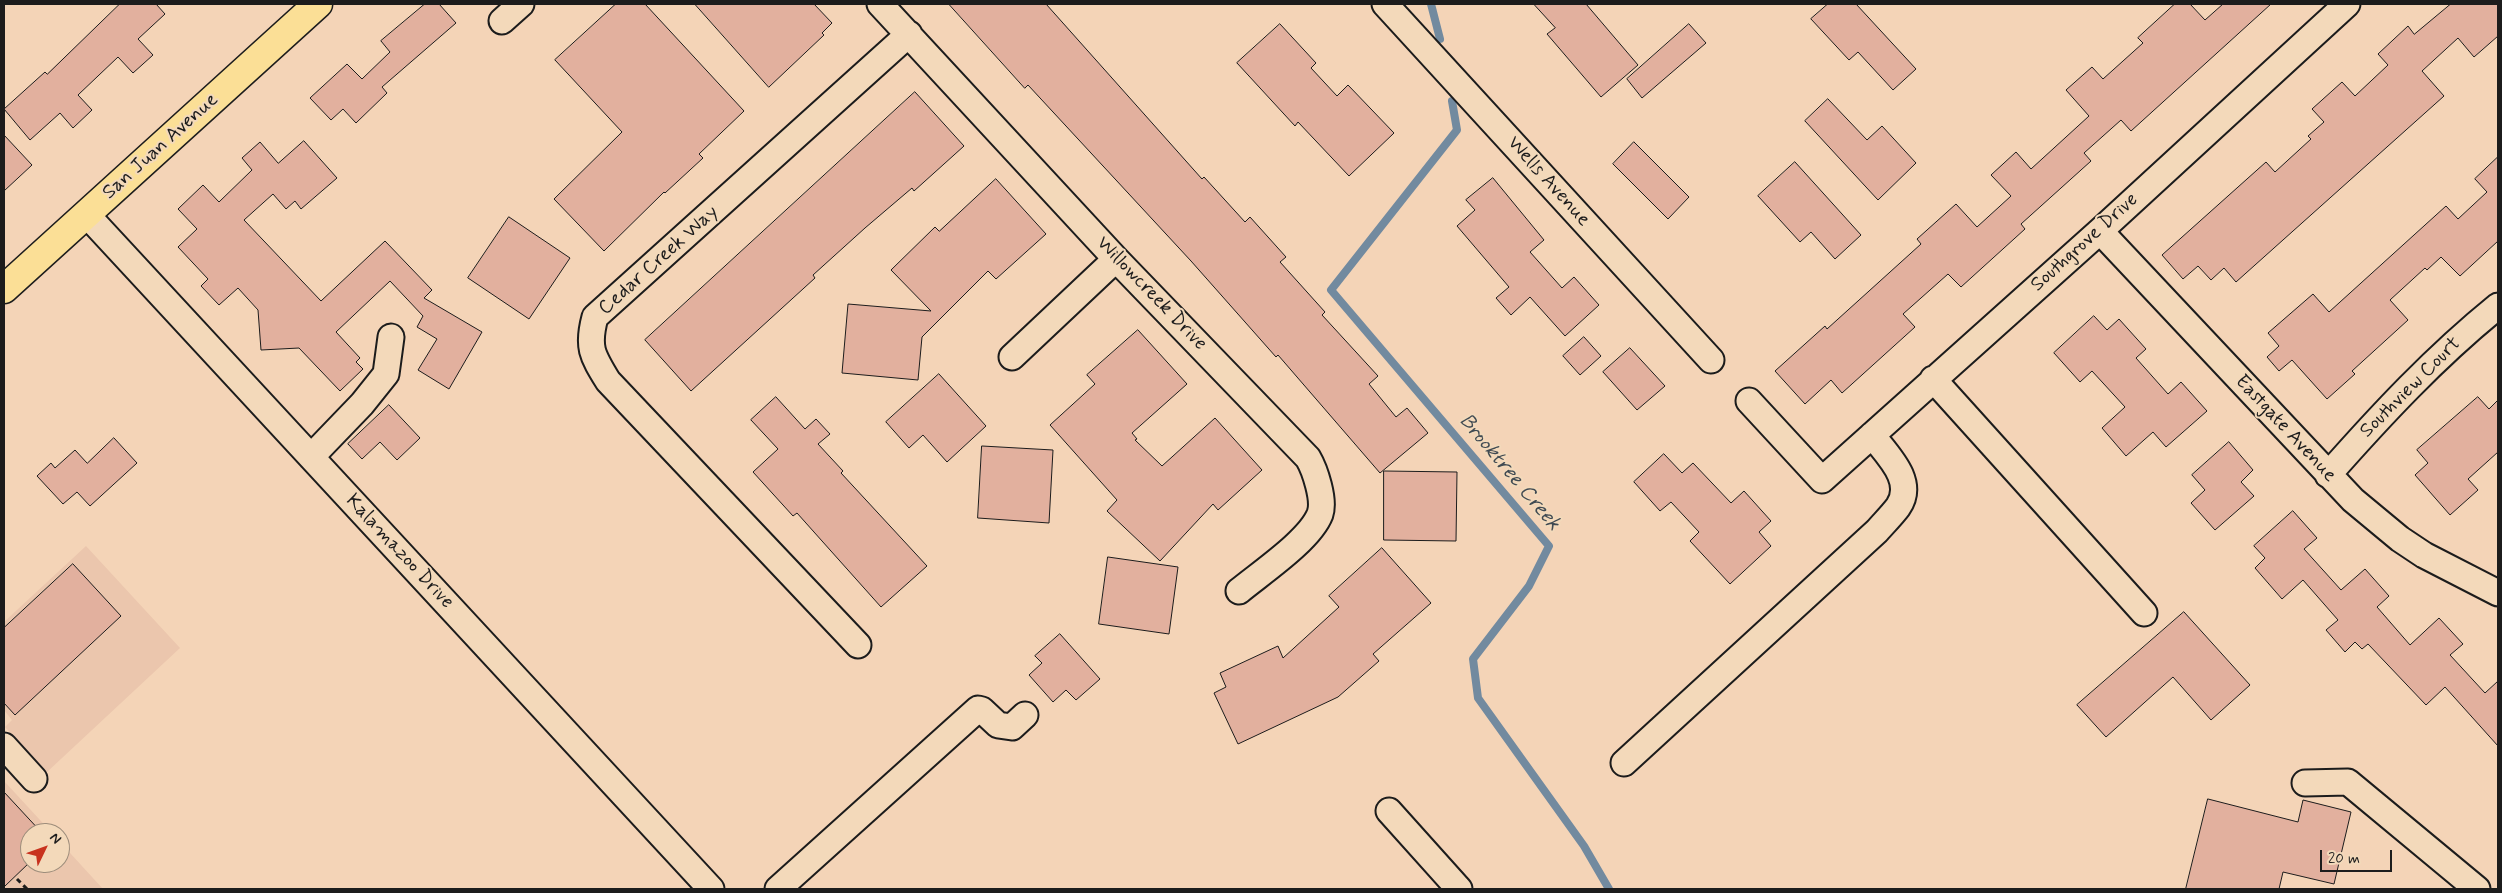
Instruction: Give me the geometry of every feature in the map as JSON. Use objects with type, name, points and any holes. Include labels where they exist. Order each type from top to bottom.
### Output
[{"type":"main road","name":"San Juan Avenue","points":[[4,290],[318,4]]},
{"type":"street","points":[[502,21],[521,4]]},
{"type":"street","name":"Willowcreek Drive","points":[[880,4],[1116,259],[1308,458],[1317,474],[1321,512],[1307,534],[1239,591]]},
{"type":"street","name":"Wells Avenue","points":[[1385,4],[1711,360]]},
{"type":"street","name":"Southgrove Drive","points":[[1749,401],[1822,480],[2100,231],[2346,4]]},
{"type":"street","name":"Cedar Creek Way","points":[[858,645],[608,381],[592,356],[590,337],[595,318],[909,34]]},
{"type":"street","name":"Kalamazoo Drive","points":[[87,215],[711,889]]},
{"type":"street","name":"Eastgate Avenue","points":[[2100,231],[2328,475],[2370,515],[2400,539],[2449,569],[2498,593]]},
{"type":"street","points":[[1012,357],[1116,259]]},
{"type":"street","name":"Southview Court","points":[[2328,475],[2404,391],[2498,306]]},
{"type":"street","points":[[311,457],[362,404],[386,374],[391,337]]},
{"type":"street","points":[[1933,379],[2144,613]]},
{"type":"street","points":[[1624,763],[1877,531],[1899,505],[1904,490],[1900,473],[1872,435]]},
{"type":"street","points":[[778,889],[978,709],[982,710],[998,725],[1012,727],[1025,716]]},
{"type":"street","points":[[4,746],[34,779]]},
{"type":"street","points":[[2304,782],[2348,782],[2477,889]]},
{"type":"street","points":[[1389,811],[1460,889]]},
{"type":"path","points":[[17,878],[27,889]]},
{"type":"shaded area","points":[[86,546],[180,648],[47,772],[5,727],[12,720],[4,710],[4,622]]},
{"type":"shaded area","points":[[4,781],[43,823],[20,823],[20,873],[70,873],[70,853],[103,889],[4,889]]},
{"type":"building","points":[[120,4],[156,4],[165,14],[138,39],[153,55],[133,73],[118,57],[78,95],[92,110],[73,128],[60,113],[30,140],[4,109],[45,72],[47,74]]},
{"type":"building","points":[[425,4],[439,4],[456,23],[382,87],[387,93],[356,123],[343,109],[331,120],[310,98],[347,64],[362,79],[390,52],[381,41]]},
{"type":"building","points":[[616,4],[645,4],[744,111],[699,154],[703,158],[664,192],[604,251],[554,199],[622,132],[555,60]]},
{"type":"building","points":[[695,4],[814,4],[832,23],[822,33],[824,35],[769,87]]},
{"type":"building","points":[[949,4],[1046,4],[1202,179],[1204,177],[1245,222],[1250,217],[1286,257],[1280,262],[1325,312],[1322,315],[1378,376],[1369,384],[1396,417],[1407,408],[1428,433],[1380,473],[1278,355],[1276,357],[1191,261],[1028,85],[1025,88]]},
{"type":"building","points":[[1534,4],[1586,4],[1638,65],[1601,97],[1547,34],[1555,28]]},
{"type":"building","points":[[1828,4],[1856,4],[1916,69],[1893,90],[1858,52],[1849,60],[1811,19]]},
{"type":"building","points":[[2175,4],[2190,4],[2205,20],[2223,4],[2271,4],[2131,131],[2121,120],[2084,153],[2091,161],[2021,224],[2025,229],[1961,287],[1948,274],[1903,314],[1915,327],[1842,393],[1831,380],[1805,404],[1775,371],[1825,326],[1827,329],[1921,244],[1917,239],[1956,204],[1977,227],[2011,196],[1991,175],[2016,152],[2031,169],[2089,116],[2066,90],[2092,67],[2103,79],[2143,43],[2138,38]]},
{"type":"building","points":[[2451,4],[2498,4],[2498,36],[2474,57],[2458,38],[2422,71],[2444,96],[2236,282],[2224,268],[2211,280],[2198,266],[2183,279],[2162,255],[2266,162],[2275,172],[2311,139],[2308,136],[2324,122],[2312,109],[2342,82],[2355,96],[2388,65],[2378,54],[2408,26],[2414,34]]},
{"type":"building","points":[[1280,24],[1316,63],[1311,68],[1337,96],[1348,85],[1394,133],[1349,176],[1298,122],[1295,126],[1237,63]]},
{"type":"building","points":[[1689,24],[1706,43],[1642,98],[1627,79]]},
{"type":"building","points":[[915,92],[964,146],[914,191],[912,188],[865,228],[813,275],[815,278],[691,391],[645,340]]},
{"type":"building","points":[[1828,99],[1867,140],[1882,126],[1916,163],[1878,200],[1805,121]]},
{"type":"building","points":[[4,135],[32,165],[4,191]]},
{"type":"building","points":[[304,141],[337,178],[301,209],[295,201],[286,209],[273,194],[244,220],[321,301],[385,241],[432,290],[424,298],[482,332],[449,389],[418,370],[437,339],[417,327],[423,316],[390,281],[336,332],[360,358],[356,362],[363,369],[340,391],[299,348],[261,350],[258,310],[238,288],[219,305],[201,286],[208,279],[178,247],[197,229],[178,209],[203,185],[219,202],[252,170],[242,158],[260,142],[278,163]]},
{"type":"building","points":[[1634,142],[1689,197],[1668,219],[1613,164]]},
{"type":"building","points":[[2498,157],[2498,241],[2460,276],[2441,257],[2427,270],[2425,268],[2390,300],[2408,320],[2352,371],[2355,374],[2327,399],[2292,360],[2279,371],[2267,357],[2279,346],[2268,333],[2313,294],[2329,312],[2446,206],[2458,219],[2487,192],[2475,179]]},
{"type":"building","points":[[1795,162],[1861,235],[1835,259],[1811,232],[1800,242],[1758,196]]},
{"type":"building","points":[[1493,178],[1544,240],[1530,252],[1562,288],[1574,277],[1599,305],[1565,336],[1530,297],[1511,315],[1496,298],[1509,287],[1457,226],[1475,210],[1466,200]]},
{"type":"building","points":[[996,179],[1046,234],[996,279],[988,271],[922,337],[918,380],[842,373],[848,304],[931,311],[891,270],[935,227],[939,231]]},
{"type":"building","points":[[509,217],[570,258],[529,319],[468,278]]},
{"type":"building","points":[[2094,316],[2107,330],[2119,319],[2146,349],[2136,358],[2168,394],[2181,382],[2207,411],[2166,447],[2153,432],[2126,456],[2102,428],[2125,407],[2092,371],[2080,382],[2054,353]]},
{"type":"building","points":[[1138,330],[1187,384],[1132,433],[1137,439],[1135,440],[1162,466],[1215,418],[1262,470],[1218,510],[1213,504],[1160,561],[1107,511],[1117,500],[1050,425],[1095,384],[1087,375]]},
{"type":"building","points":[[1584,337],[1601,356],[1580,375],[1563,356]]},
{"type":"building","points":[[1630,348],[1665,386],[1637,410],[1603,372]]},
{"type":"building","points":[[939,374],[986,426],[947,462],[923,435],[909,448],[886,422]]},
{"type":"building","points":[[776,397],[805,429],[816,419],[830,434],[818,444],[843,471],[841,473],[927,566],[881,607],[797,513],[793,516],[753,472],[778,449],[751,420]]},
{"type":"building","points":[[2478,397],[2489,409],[2498,400],[2498,452],[2468,479],[2478,490],[2450,515],[2415,475],[2428,463],[2417,450]]},
{"type":"building","points":[[389,405],[420,438],[397,460],[380,442],[362,459],[348,444]]},
{"type":"building","points":[[114,438],[137,463],[90,506],[77,492],[63,504],[37,476],[51,463],[55,468],[75,450],[87,463]]},
{"type":"building","points":[[2229,442],[2253,470],[2241,482],[2254,496],[2215,530],[2191,503],[2205,490],[2192,475]]},
{"type":"building","points":[[982,446],[1053,450],[1049,523],[978,518]]},
{"type":"building","points":[[1664,454],[1682,473],[1693,463],[1731,503],[1744,491],[1771,521],[1759,532],[1771,546],[1730,584],[1690,541],[1699,532],[1671,502],[1660,511],[1634,482]]},
{"type":"building","points":[[1384,471],[1457,472],[1456,541],[1384,540]]},
{"type":"building","points":[[2293,511],[2317,538],[2304,549],[2341,590],[2365,569],[2389,596],[2377,607],[2410,645],[2439,618],[2463,644],[2450,655],[2485,693],[2498,681],[2498,746],[2445,687],[2426,705],[2368,644],[2362,649],[2355,642],[2345,652],[2326,630],[2338,620],[2303,580],[2282,599],[2255,568],[2265,558],[2254,546]]},
{"type":"building","points":[[1382,548],[1431,603],[1373,654],[1379,661],[1338,697],[1238,744],[1214,693],[1226,687],[1220,673],[1278,646],[1283,658],[1339,607],[1329,596]]},
{"type":"building","points":[[1108,557],[1178,567],[1169,634],[1099,624]]},
{"type":"building","points":[[73,564],[121,616],[15,715],[4,703],[4,628]]},
{"type":"building","points":[[2184,612],[2250,685],[2211,720],[2173,677],[2106,737],[2077,705]]},
{"type":"building","points":[[1060,634],[1100,679],[1076,700],[1066,690],[1053,702],[1029,675],[1042,663],[1035,656]]},
{"type":"building","points":[[4,792],[33,823],[20,823],[20,872],[4,887]]},
{"type":"building","points":[[2208,799],[2298,822],[2303,800],[2351,812],[2334,884],[2283,872],[2279,889],[2186,889]]},
{"type":"waterway","name":"Brooktree Creek","points":[[1431,4],[1440,39]]},
{"type":"waterway","name":"Brooktree Creek","points":[[1452,101],[1457,130],[1331,290],[1549,546],[1529,586],[1473,659],[1478,698],[1584,846],[1609,889]]}]
